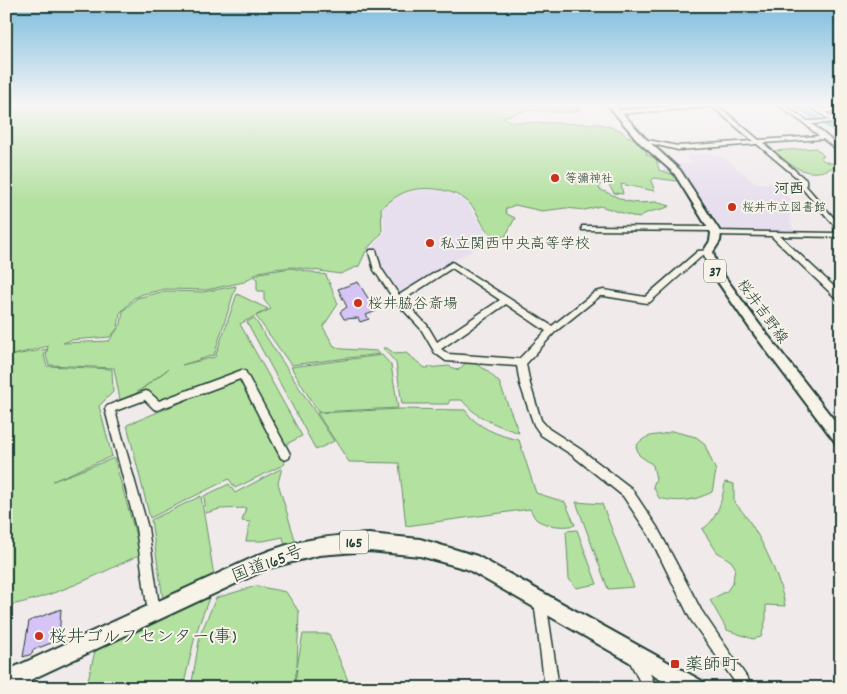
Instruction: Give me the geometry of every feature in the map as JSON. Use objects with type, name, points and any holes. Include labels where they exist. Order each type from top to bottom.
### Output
[{"type":"highway","name":"国道165号","points":[[6,681],[24,680],[154,612],[267,560],[308,547],[343,542],[392,543],[442,552],[471,562],[695,688]]},
{"type":"main road","points":[[639,136],[678,172],[715,231]]},
{"type":"main road","name":"37","points":[[708,252],[715,241],[715,231]]},
{"type":"main road","name":"桜井吉野線","points":[[708,252],[712,267],[841,439]]},
{"type":"street","points":[[584,228],[840,235],[836,225],[803,186],[804,181],[752,136]]},
{"type":"street","points":[[643,141],[678,148],[756,140],[824,137],[841,151]]},
{"type":"street","points":[[774,234],[841,298]]},
{"type":"street","points":[[373,252],[377,268],[398,299],[424,327],[436,348],[446,357],[521,363]]},
{"type":"street","points":[[521,363],[552,330],[598,294],[604,293],[647,300],[701,253],[708,252]]},
{"type":"street","points":[[398,299],[452,264],[552,330]]},
{"type":"street","points":[[436,348],[505,300]]},
{"type":"street","points":[[521,363],[525,384],[537,422],[545,432],[576,452],[627,492],[653,531],[696,615],[747,688]]},
{"type":"street","points":[[154,612],[142,528],[110,409],[146,395],[157,406],[242,374],[285,455]]},
{"type":"street","points":[[540,601],[552,688]]},
{"type":"street","points":[[632,653],[650,688]]},
{"type":"shaded area","name":"桜井市立図書館","points":[[709,153],[728,160],[742,173],[745,173],[754,183],[773,183],[778,186],[803,213],[790,213],[792,233],[724,231],[673,164],[693,164],[686,156]]},
{"type":"shaded area","name":"私立関西中央高等学校","points":[[427,188],[446,191],[465,200],[487,233],[493,238],[398,295],[371,249],[385,232],[382,208],[402,194]]},
{"type":"green space","points":[[6,136],[628,136],[641,141],[647,149],[646,154],[656,159],[659,170],[677,176],[677,181],[654,178],[651,181],[655,191],[621,184],[623,194],[614,193],[607,182],[601,181],[599,189],[626,201],[638,203],[656,202],[670,206],[646,213],[639,218],[600,206],[585,210],[566,208],[542,211],[515,205],[505,209],[507,214],[515,218],[505,237],[491,234],[471,205],[457,195],[447,191],[427,188],[407,191],[381,208],[382,233],[367,249],[359,266],[340,274],[293,267],[274,269],[259,272],[244,282],[206,290],[166,289],[143,294],[134,298],[120,313],[118,328],[110,337],[71,340],[63,343],[109,341],[121,324],[123,311],[137,298],[166,291],[203,292],[236,286],[214,355],[182,365],[215,357],[237,294],[268,309],[240,324],[302,436],[281,447],[250,397],[285,464],[235,488],[229,479],[150,518],[127,425],[239,378],[163,403],[137,393],[168,369],[135,394],[120,400],[114,368],[49,365],[46,356],[48,346],[6,357]]},
{"type":"green space","points":[[816,148],[824,156],[820,157],[824,161],[837,165],[828,170],[811,172],[795,167],[773,151]]},
{"type":"green space","points":[[291,268],[326,275],[338,304],[323,327],[334,346],[342,349],[377,351],[380,354],[291,365],[256,316],[271,309],[264,300],[264,291],[257,291],[257,279],[254,277],[260,273]]},
{"type":"green space","points":[[254,318],[334,441],[316,450],[247,322]]},
{"type":"green space","points":[[383,348],[387,348],[395,354],[406,353],[425,368],[449,366],[458,370],[466,363],[475,363],[499,382],[519,433],[481,417],[462,400],[450,400],[448,404],[402,404],[396,363]]},
{"type":"green space","points":[[47,349],[44,356],[47,366],[112,369],[113,392],[99,406],[112,456],[53,481],[114,458],[141,554],[58,591],[6,606],[6,359],[10,356]]},
{"type":"green space","points":[[382,355],[391,365],[398,408],[318,412],[291,367]]},
{"type":"green space","points":[[401,409],[465,410],[475,421],[489,430],[519,440],[536,493],[565,502],[575,525],[545,524],[536,519],[530,509],[406,526],[399,463],[349,462],[317,413]]},
{"type":"green space","points":[[672,431],[696,437],[704,443],[716,471],[712,492],[686,500],[659,498],[653,486],[656,479],[653,465],[639,455],[636,446],[645,438]]},
{"type":"green space","points":[[282,468],[278,483],[296,543],[285,546],[283,537],[263,541],[246,541],[250,522],[242,521],[246,508],[220,509],[206,513],[204,496],[229,484],[235,493]]},
{"type":"green space","points":[[725,482],[734,484],[734,502],[751,523],[766,551],[778,580],[785,606],[766,605],[766,619],[761,637],[753,639],[727,630],[710,600],[727,591],[733,582],[735,567],[731,561],[717,552],[702,529],[712,521],[715,515],[721,502]]},
{"type":"green space","points":[[201,496],[214,576],[163,599],[151,520]]},
{"type":"green space","points":[[576,502],[602,504],[634,587],[608,589]]},
{"type":"green space","points":[[577,530],[597,584],[576,588],[569,579],[566,531]]},
{"type":"green space","points":[[256,586],[286,592],[299,612],[297,667],[303,634],[329,634],[351,688],[294,688],[297,669],[293,688],[191,688],[200,635],[216,598]]},
{"type":"green space","points":[[210,595],[195,636],[183,688],[86,688],[95,651]]},
{"type":"building","name":"桜井脇谷斎場","points":[[358,282],[376,311],[366,315],[369,319],[360,322],[358,318],[344,319],[340,312],[347,307],[338,289]]},
{"type":"building","name":"桜井ゴルフセンター(事)","points":[[61,609],[59,640],[33,650],[32,654],[23,657],[29,621]]},
{"type":"place","name":"等彌神社","points":[[555,178]]},
{"type":"place","name":"桜井市立図書館","points":[[732,207]]},
{"type":"place","name":"私立関西中央高等学校","points":[[430,243]]},
{"type":"place","name":"桜井脇谷斎場","points":[[358,303]]},
{"type":"place","name":"桜井ゴルフセンター(事)","points":[[39,636]]},
{"type":"place","name":"薬師町","points":[[675,664]]},
{"type":"district","name":"河西","points":[[789,188]]}]
